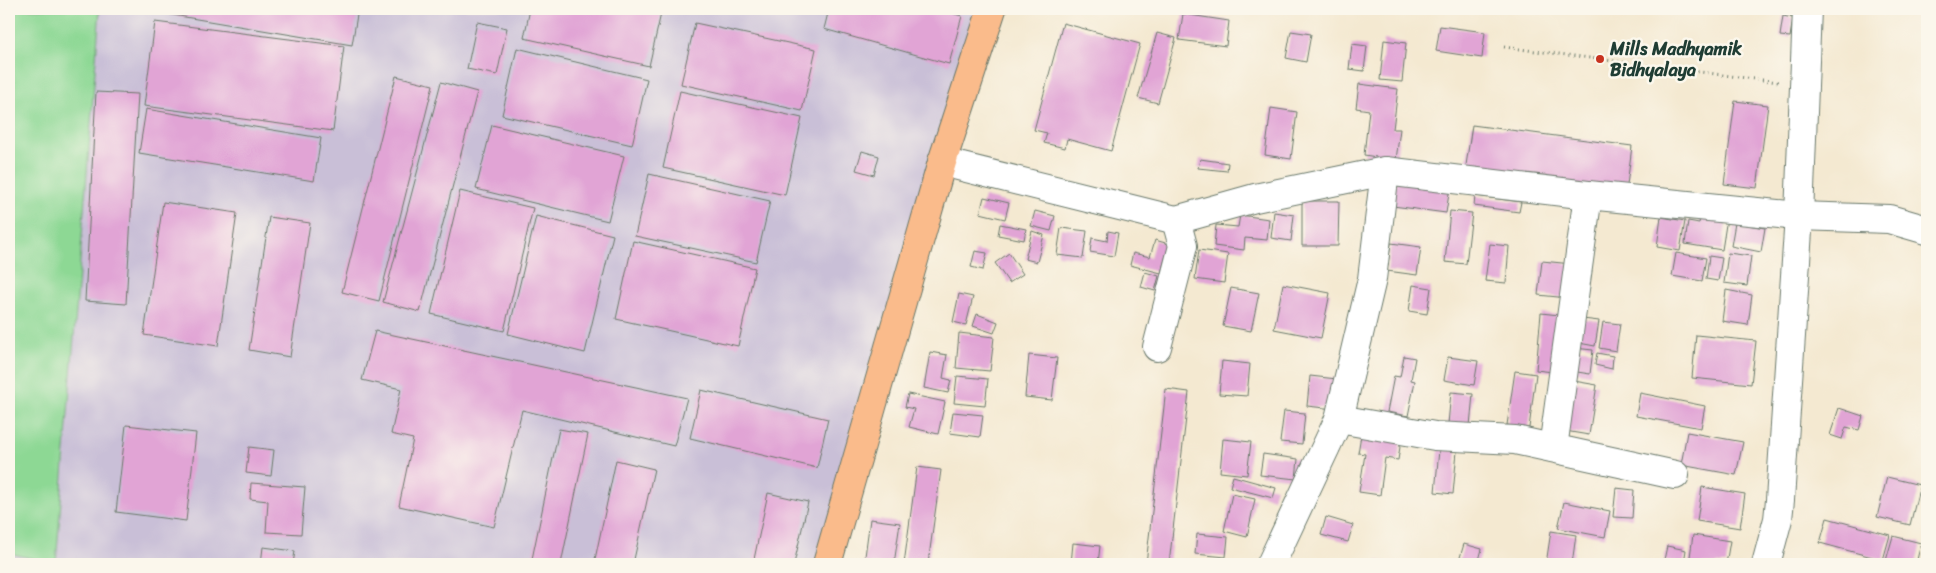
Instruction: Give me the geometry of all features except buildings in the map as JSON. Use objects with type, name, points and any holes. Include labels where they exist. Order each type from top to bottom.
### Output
[{"type":"main road","points":[[826,564],[942,162],[992,9]]},
{"type":"street","points":[[1766,564],[1778,519],[1799,216],[1807,9]]},
{"type":"street","points":[[942,162],[1176,220],[1255,198],[1385,171],[1588,195],[1799,216],[1889,219],[1927,230]]},
{"type":"street","points":[[1271,564],[1339,419],[1372,279],[1385,171]]},
{"type":"street","points":[[1553,448],[1588,195]]},
{"type":"street","points":[[1157,348],[1183,246],[1176,220]]},
{"type":"street","points":[[1339,419],[1435,436],[1515,440],[1675,475]]},
{"type":"path","points":[[1504,48],[1803,85]]},
{"type":"shaded area","points":[[100,9],[992,9],[827,564],[56,564]]},
{"type":"shaded area","points":[[9,553],[53,564],[9,564]]},
{"type":"green space","points":[[9,9],[100,9],[56,564],[9,553]]},
{"type":"place","name":"Mills Madhyamik Bidhyalaya","points":[[1600,59]]}]
